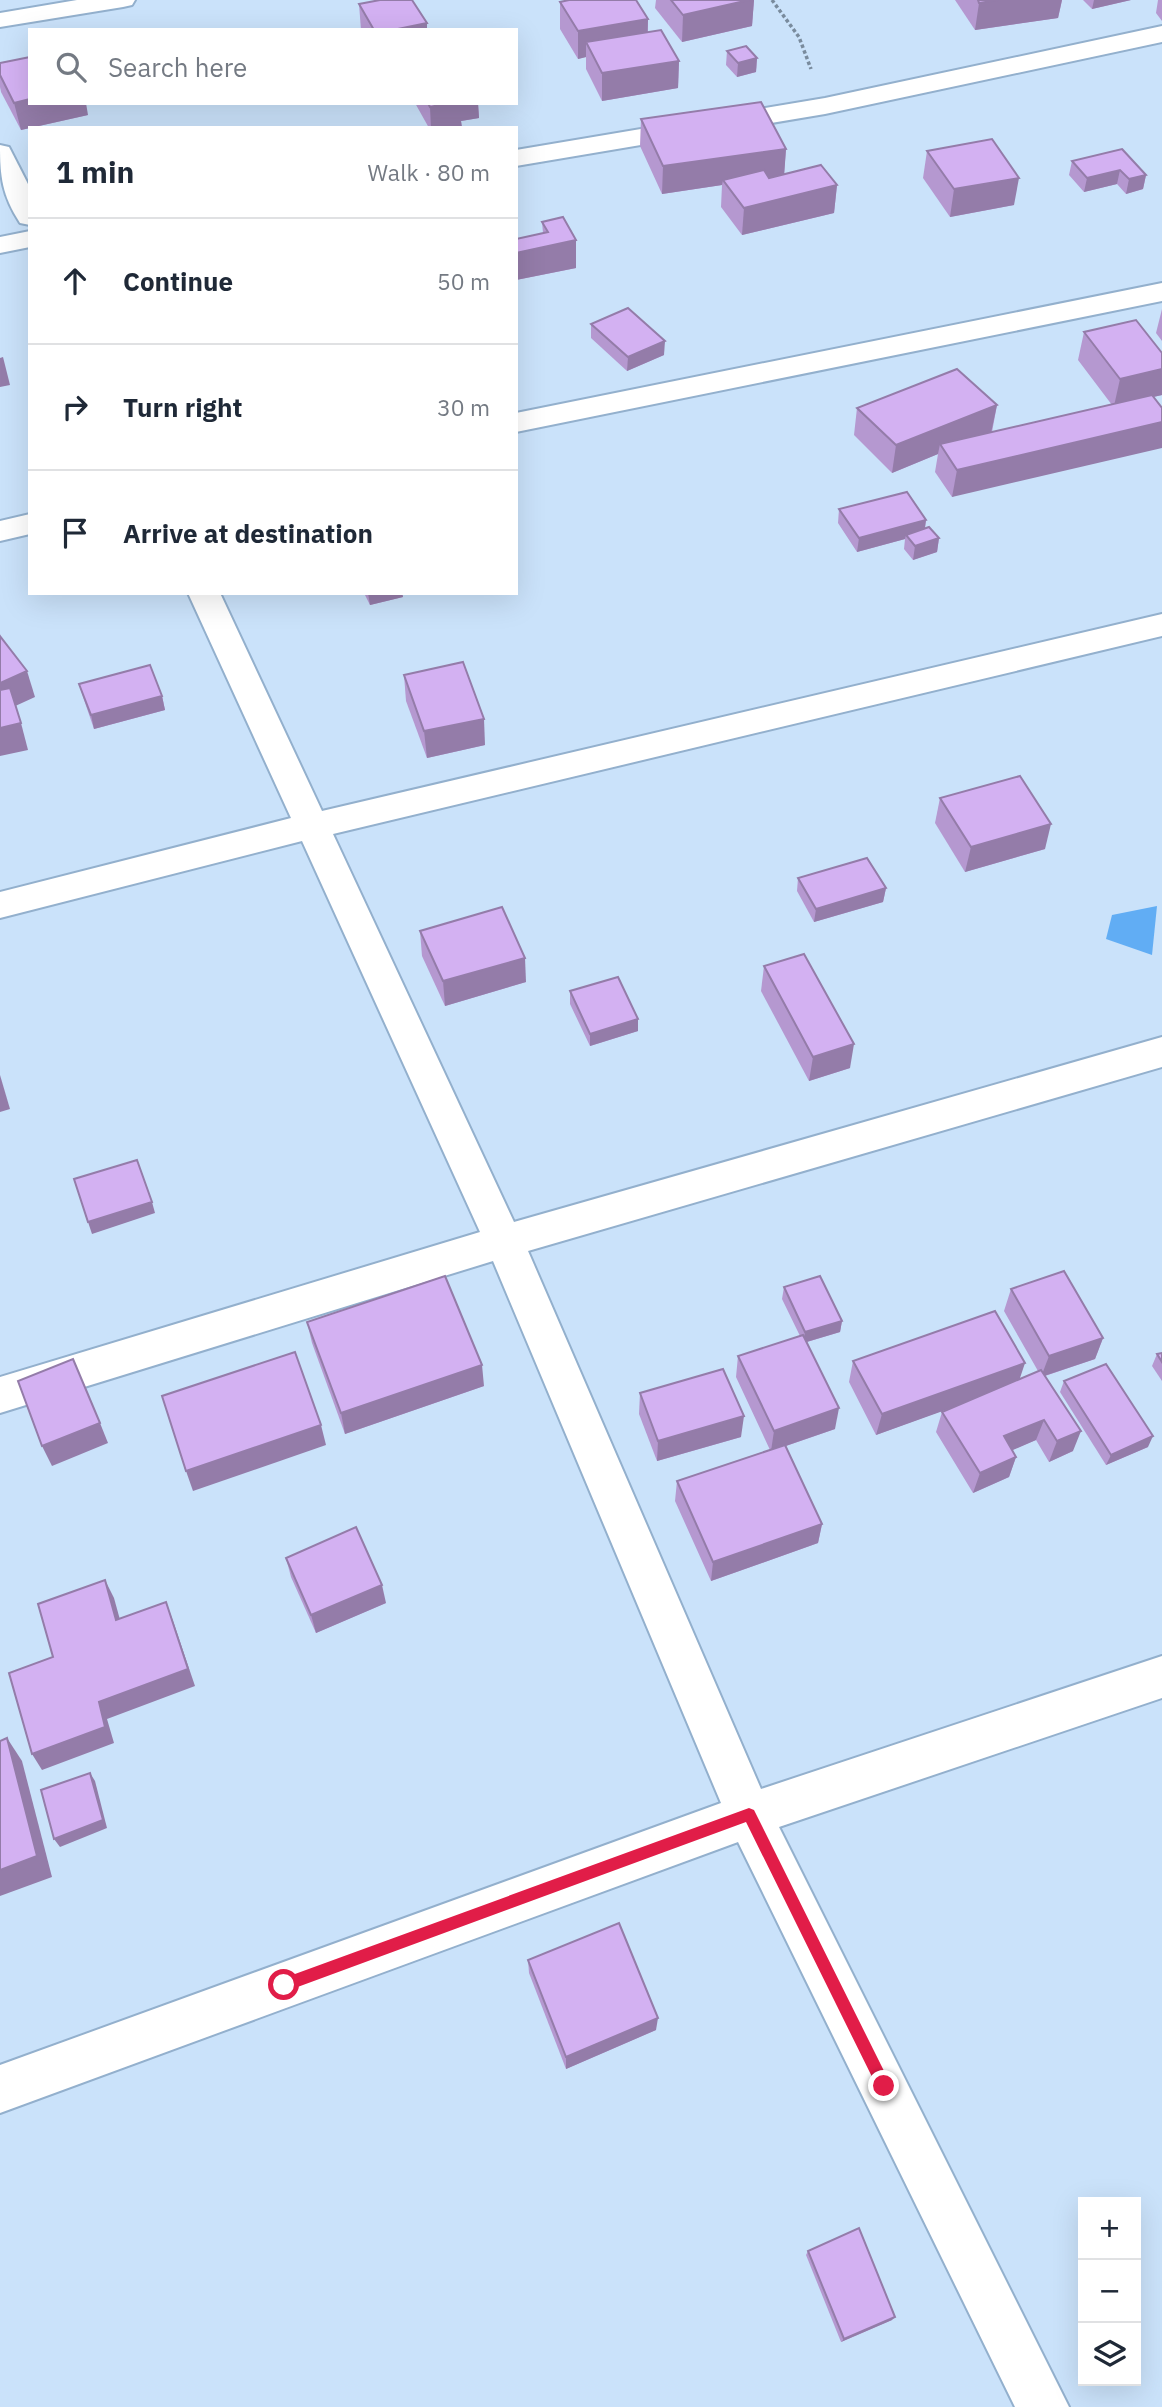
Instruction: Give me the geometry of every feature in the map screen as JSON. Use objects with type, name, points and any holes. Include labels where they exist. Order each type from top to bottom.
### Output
[{"type":"street","points":[[0,20],[123,0]]},
{"type":"street","points":[[518,158],[825,106],[1162,34]]},
{"type":"street","points":[[0,153],[28,213]]},
{"type":"street","points":[[0,245],[28,239]]},
{"type":"street","points":[[518,423],[1162,292]]},
{"type":"street","points":[[0,531],[28,524]]},
{"type":"street","points":[[205,595],[504,1241],[749,1815],[1043,2407]]},
{"type":"street","points":[[0,905],[312,826],[1162,625]]},
{"type":"street","points":[[0,1395],[504,1241],[1162,1052]]},
{"type":"street","points":[[0,2090],[749,1815],[1162,1677]]},
{"type":"path","points":[[772,0],[799,37],[825,106]]},
{"type":"water","points":[[1157,906],[1152,955],[1106,939],[1112,915]]},
{"type":"building","points":[[380,0],[412,0],[427,23],[403,28],[373,28],[359,4]]},
{"type":"building","points":[[636,0],[648,19],[578,31],[560,2]]},
{"type":"building","points":[[671,0],[749,0],[683,15]]},
{"type":"building","points":[[661,30],[679,61],[602,73],[586,42]]},
{"type":"building","points":[[746,46],[757,58],[738,63],[727,51]]},
{"type":"building","points":[[28,57],[28,100],[14,103],[0,75],[0,63]]},
{"type":"building","points":[[761,102],[786,149],[663,166],[641,119]]},
{"type":"building","points":[[992,139],[1019,178],[954,189],[927,151]]},
{"type":"building","points":[[1122,149],[1146,175],[1129,179],[1120,170],[1087,178],[1072,161]]},
{"type":"building","points":[[821,165],[837,185],[744,208],[723,180],[764,170],[769,178]]},
{"type":"building","points":[[563,217],[576,240],[518,253],[518,239],[548,232],[542,222]]},
{"type":"building","points":[[628,308],[665,341],[628,357],[591,324]]},
{"type":"building","points":[[1136,320],[1162,353],[1162,369],[1120,379],[1084,332]]},
{"type":"building","points":[[957,369],[997,405],[896,445],[857,408]]},
{"type":"building","points":[[1152,395],[1162,408],[1162,422],[957,470],[940,444]]},
{"type":"building","points":[[907,492],[926,520],[859,538],[839,509]]},
{"type":"building","points":[[929,527],[939,538],[915,546],[906,535]]},
{"type":"building","points":[[0,636],[27,671],[0,683]]},
{"type":"building","points":[[463,662],[484,719],[424,731],[404,675]]},
{"type":"building","points":[[150,665],[162,696],[91,715],[79,684]]},
{"type":"building","points":[[10,688],[21,723],[0,728],[0,690]]},
{"type":"building","points":[[1020,776],[1051,824],[971,847],[940,798]]},
{"type":"building","points":[[867,858],[886,888],[816,909],[798,878]]},
{"type":"building","points":[[502,907],[525,958],[443,981],[420,931]]},
{"type":"building","points":[[804,954],[854,1044],[813,1057],[764,966]]},
{"type":"building","points":[[618,977],[638,1019],[590,1034],[570,991]]},
{"type":"building","points":[[137,1160],[152,1202],[88,1222],[74,1179]]},
{"type":"building","points":[[1064,1271],[1103,1338],[1049,1356],[1011,1289]]},
{"type":"building","points":[[445,1276],[482,1365],[341,1413],[307,1322]]},
{"type":"building","points":[[820,1276],[842,1321],[805,1332],[784,1287]]},
{"type":"building","points":[[995,1311],[1025,1363],[882,1414],[853,1361]]},
{"type":"building","points":[[803,1335],[839,1408],[774,1431],[738,1356]]},
{"type":"building","points":[[295,1352],[321,1425],[186,1471],[162,1396]]},
{"type":"building","points":[[73,1359],[100,1423],[42,1446],[18,1381]]},
{"type":"building","points":[[1106,1364],[1153,1436],[1111,1455],[1064,1381]]},
{"type":"building","points":[[723,1369],[744,1416],[658,1441],[640,1393]]},
{"type":"building","points":[[1041,1370],[1081,1431],[1057,1441],[1044,1420],[1004,1436],[1016,1457],[980,1473],[942,1412]]},
{"type":"building","points":[[785,1445],[822,1524],[713,1562],[677,1481]]},
{"type":"building","points":[[356,1527],[382,1585],[311,1615],[286,1558]]},
{"type":"building","points":[[105,1580],[116,1620],[166,1602],[188,1669],[99,1702],[105,1727],[32,1754],[9,1673],[53,1657],[38,1604]]},
{"type":"building","points":[[7,1738],[37,1856],[0,1870],[0,1741]]},
{"type":"building","points":[[90,1773],[103,1820],[54,1839],[41,1790]]},
{"type":"building","points":[[619,1923],[658,2018],[566,2057],[528,1960]]},
{"type":"building","points":[[859,2228],[895,2317],[844,2339],[808,2251]]},
{"type":"route","points":[[284,1985],[749,1815],[884,2086]]}]
